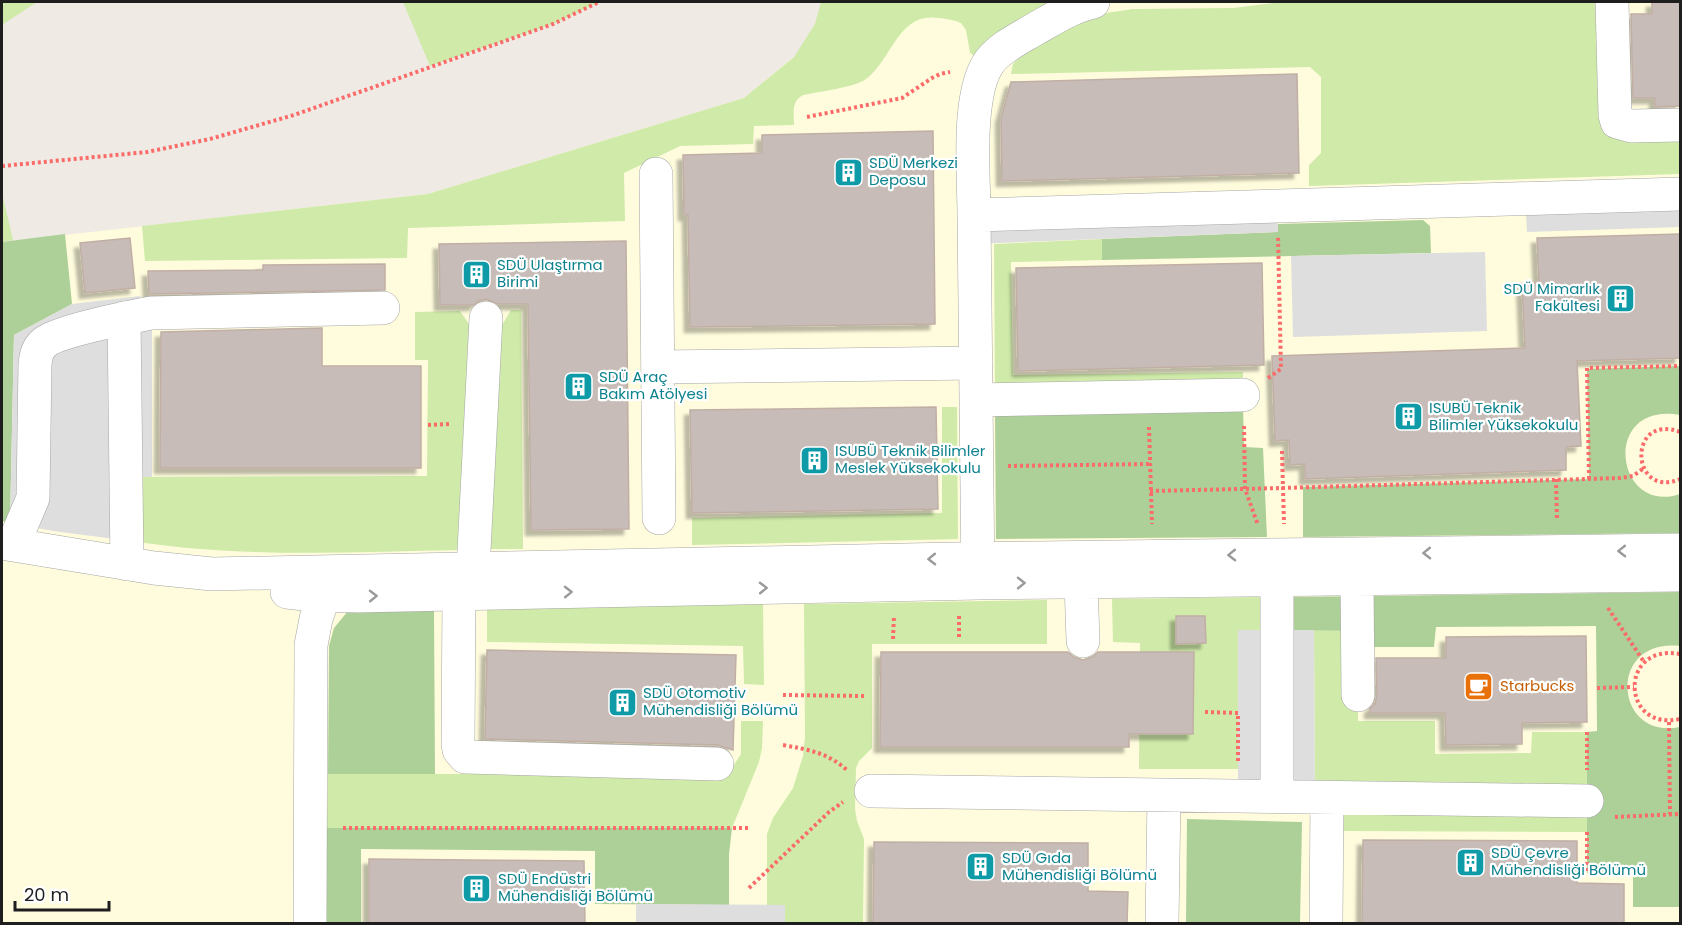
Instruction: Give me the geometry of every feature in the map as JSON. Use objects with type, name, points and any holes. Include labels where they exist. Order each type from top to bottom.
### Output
[{"type":"street","points":[[978,571],[974,215],[976,102],[982,77],[990,61],[1011,44],[1057,17],[1094,2]]},
{"type":"street","points":[[1612,2],[1617,123],[1631,126],[1680,125]]},
{"type":"street","points":[[656,174],[659,518]]},
{"type":"street","points":[[974,215],[1680,194]]},
{"type":"street","points":[[383,308],[164,312],[124,318],[50,339],[39,349],[35,364],[33,498],[14,550],[212,574],[272,590],[327,584],[978,571],[1279,554],[1680,550]]},
{"type":"street","points":[[124,318],[127,564]]},
{"type":"street","points":[[486,318],[466,582],[459,750],[465,757],[717,764]]},
{"type":"street","points":[[658,367],[976,363]]},
{"type":"street","points":[[976,400],[1243,395]]},
{"type":"street","points":[[978,571],[1082,582],[1279,554],[1357,579],[1680,576]]},
{"type":"street","points":[[1277,797],[1279,554]]},
{"type":"street","points":[[1357,579],[1358,695]]},
{"type":"street","points":[[1082,582],[1083,641]]},
{"type":"street","points":[[310,924],[311,645],[315,619],[327,584]]},
{"type":"street","points":[[871,791],[1327,798],[1599,810]]},
{"type":"street","points":[[1162,924],[1164,796]]},
{"type":"street","points":[[1326,924],[1327,798]]},
{"type":"path","points":[[2,166],[147,152],[210,139],[294,115],[553,24],[599,2]]},
{"type":"path","points":[[807,117],[902,98],[939,74],[960,73],[982,77]]},
{"type":"path","points":[[1277,206],[1281,369]]},
{"type":"path","points":[[1589,479],[1587,369],[1680,366]]},
{"type":"path","points":[[1243,395],[1245,489],[1259,527]]},
{"type":"path","points":[[1148,396],[1152,526]]},
{"type":"path","points":[[1680,432],[1673,429],[1655,431],[1648,436],[1641,451],[1644,468],[1656,480],[1664,482],[1680,479]]},
{"type":"path","points":[[1279,554],[1283,488],[1282,451]]},
{"type":"path","points":[[977,466],[1150,464]]},
{"type":"path","points":[[1150,491],[1589,479],[1627,477],[1640,473],[1644,468]]},
{"type":"path","points":[[1556,479],[1557,523]]},
{"type":"path","points":[[1604,603],[1644,662]]},
{"type":"path","points":[[893,639],[894,611]]},
{"type":"path","points":[[959,613],[959,636]]},
{"type":"path","points":[[1680,654],[1658,653],[1644,662],[1635,676],[1634,687],[1635,698],[1648,715],[1669,722],[1680,719]]},
{"type":"path","points":[[1597,688],[1634,687]]},
{"type":"path","points":[[783,695],[864,696]]},
{"type":"path","points":[[1205,712],[1238,713],[1238,797]]},
{"type":"path","points":[[1669,722],[1670,814]]},
{"type":"path","points":[[783,745],[829,756],[871,791]]},
{"type":"path","points":[[748,888],[829,812],[848,799],[871,791]]},
{"type":"path","points":[[1599,810],[1680,813]]},
{"type":"path","points":[[339,828],[750,828]]},
{"type":"shaded area","points":[[860,2],[1680,2],[1680,923],[2,923],[2,242],[428,194],[744,98]]},
{"type":"shaded area","points":[[1680,194],[1680,227],[1527,232],[1525,198]]},
{"type":"shaded area","points":[[1277,206],[1278,232],[974,244],[974,215]]},
{"type":"shaded area","points":[[1485,252],[1487,331],[1293,337],[1291,256]]},
{"type":"shaded area","points":[[140,296],[140,308],[152,308],[152,477],[138,477],[138,542],[10,523],[14,335],[72,304]]},
{"type":"shaded area","points":[[1238,630],[1314,630],[1315,798],[1238,797]]},
{"type":"shaded area","points":[[636,904],[785,905],[785,923],[636,923]]},
{"type":"green space","points":[[2,2],[37,2],[2,25]]},
{"type":"green space","points":[[403,2],[599,2],[553,24],[430,66]]},
{"type":"green space","points":[[821,2],[1060,2],[975,56],[970,53],[966,30],[961,23],[939,18],[925,18],[914,22],[905,29],[866,79],[799,98],[794,108],[794,125],[754,126],[753,144],[680,146],[624,173],[625,221],[408,228],[407,258],[145,261],[142,226],[428,194],[744,98],[794,57],[815,24]]},
{"type":"green space","points":[[1282,2],[1601,2],[1605,109],[1680,134],[1680,174],[1309,186],[1309,165],[1321,153],[1321,77],[1310,67],[1011,74],[1013,64],[1022,54],[1087,16],[1133,9],[1233,8]]},
{"type":"green space","points":[[2,193],[13,240],[2,242]]},
{"type":"green space","points":[[1423,220],[1430,226],[1431,253],[1102,260],[1102,239],[1277,232],[1278,224]]},
{"type":"green space","points":[[65,234],[72,304],[14,335],[10,523],[2,521],[2,242]]},
{"type":"green space","points":[[1102,239],[1102,260],[1011,262],[1013,375],[1243,372],[1243,385],[995,390],[994,244]]},
{"type":"green space","points":[[511,310],[521,310],[523,549],[488,549],[499,330]]},
{"type":"green space","points":[[460,311],[471,327],[460,550],[259,552],[138,542],[137,477],[427,476],[428,360],[415,360],[415,312]]},
{"type":"green space","points":[[1680,366],[1680,415],[1654,415],[1637,425],[1628,440],[1626,458],[1630,475],[1641,489],[1658,496],[1680,494],[1680,533],[1303,537],[1303,487],[1589,479],[1587,369]]},
{"type":"green space","points":[[1243,406],[1244,447],[1263,448],[1267,537],[996,539],[995,410]]},
{"type":"green space","points":[[942,407],[957,407],[958,539],[692,545],[692,518],[942,513]]},
{"type":"green space","points":[[1680,592],[1680,646],[1656,648],[1640,657],[1630,672],[1628,689],[1631,705],[1642,719],[1658,727],[1680,727],[1680,907],[1633,907],[1633,874],[1587,873],[1587,732],[1597,731],[1596,626],[1436,627],[1434,647],[1358,647],[1357,631],[1293,630],[1292,597]]},
{"type":"green space","points":[[1262,597],[1262,630],[1238,630],[1238,769],[1139,769],[1140,643],[1113,642],[1112,599]]},
{"type":"green space","points":[[1047,600],[1047,644],[872,644],[872,748],[859,761],[856,768],[855,809],[864,839],[863,923],[785,923],[785,905],[767,905],[767,834],[773,818],[793,788],[803,756],[805,736],[804,604]]},
{"type":"green space","points":[[763,604],[764,685],[744,684],[743,646],[487,642],[487,609]]},
{"type":"green space","points":[[434,610],[435,774],[328,774],[329,646],[334,628],[348,611]]},
{"type":"green space","points":[[1314,630],[1358,631],[1358,721],[1435,721],[1435,754],[1531,753],[1532,732],[1587,732],[1587,832],[1342,831],[1315,781]]},
{"type":"green space","points":[[741,721],[763,721],[762,748],[759,762],[732,828],[327,828],[328,774],[728,774],[741,754]]},
{"type":"green space","points":[[1187,819],[1302,822],[1300,923],[1186,923]]},
{"type":"green space","points":[[327,828],[732,828],[729,854],[729,905],[595,904],[595,851],[361,849],[361,923],[327,924]]},
{"type":"building","points":[[1652,2],[1680,2],[1680,106],[1655,107],[1655,98],[1633,98],[1631,14],[1652,14]]},
{"type":"building","points":[[1297,74],[1299,173],[1002,181],[1001,118],[1011,82]]},
{"type":"building","points":[[933,131],[935,324],[690,327],[688,215],[684,215],[683,155],[762,153],[762,135]]},
{"type":"building","points":[[1680,234],[1680,358],[1577,361],[1581,446],[1566,447],[1566,470],[1305,479],[1305,464],[1290,465],[1289,440],[1275,441],[1272,356],[1525,348],[1522,283],[1539,282],[1537,238]]},
{"type":"building","points":[[130,238],[135,288],[85,293],[80,243]]},
{"type":"building","name":"SDÜ Araç Bakım Atölyesi","points":[[626,241],[629,529],[531,530],[528,304],[498,304],[486,299],[474,305],[440,305],[439,244]]},
{"type":"building","points":[[1262,263],[1264,365],[1018,371],[1016,268]]},
{"type":"building","points":[[385,264],[385,290],[149,294],[148,271],[263,270],[263,265]]},
{"type":"building","points":[[322,328],[322,366],[421,366],[421,468],[160,468],[161,332]]},
{"type":"building","name":"ISUBÜ Teknik Bilimler Meslek Yüksekokulu","points":[[936,407],[938,509],[692,513],[690,410]]},
{"type":"building","points":[[1176,616],[1205,616],[1206,643],[1176,644]]},
{"type":"building","name":"Starbucks","points":[[1586,636],[1587,722],[1522,723],[1522,744],[1446,745],[1445,713],[1370,713],[1370,708],[1375,704],[1377,695],[1376,658],[1446,658],[1446,637]]},
{"type":"building","name":"SDÜ Otomotiv Mühendisliği Bölümü","points":[[487,650],[736,655],[733,750],[718,745],[485,739]]},
{"type":"building","points":[[881,652],[1068,652],[1083,660],[1098,652],[1194,652],[1193,734],[1129,734],[1129,747],[880,747]]},
{"type":"building","name":"SDÜ Çevre Mühendisliği Bölümü","points":[[1363,840],[1577,841],[1577,883],[1624,884],[1624,924],[1362,924]]},
{"type":"building","name":"SDÜ Gıda Mühendisliği Bölümü","points":[[874,842],[1088,843],[1088,891],[1128,892],[1127,924],[873,924]]},
{"type":"building","name":"SDÜ Endüstri Mühendisliği Bölümü","points":[[369,859],[584,861],[585,924],[369,924]]},
{"type":"place","name":"SDÜ Merkezi Deposu","points":[[848,172]]},
{"type":"place","name":"SDÜ Ulaştırma Birimi","points":[[476,274]]},
{"type":"place","name":"SDÜ Mimarlık Fakültesi","points":[[1621,298]]},
{"type":"place","name":"SDÜ Araç Bakım Atölyesi","points":[[578,386]]},
{"type":"place","name":"ISUBÜ Teknik Bilimler Yüksekokulu","points":[[1408,417]]},
{"type":"place","name":"ISUBÜ Teknik Bilimler Meslek Yüksekokulu","points":[[814,460]]},
{"type":"place","name":"Starbucks","points":[[1479,686]]},
{"type":"place","name":"SDÜ Otomotiv Mühendisliği Bölümü","points":[[622,702]]},
{"type":"place","name":"SDÜ Çevre Mühendisliği Bölümü","points":[[1470,862]]},
{"type":"place","name":"SDÜ Gıda Mühendisliği Bölümü","points":[[981,867]]},
{"type":"place","name":"SDÜ Endüstri Mühendisliği Bölümü","points":[[477,888]]}]
